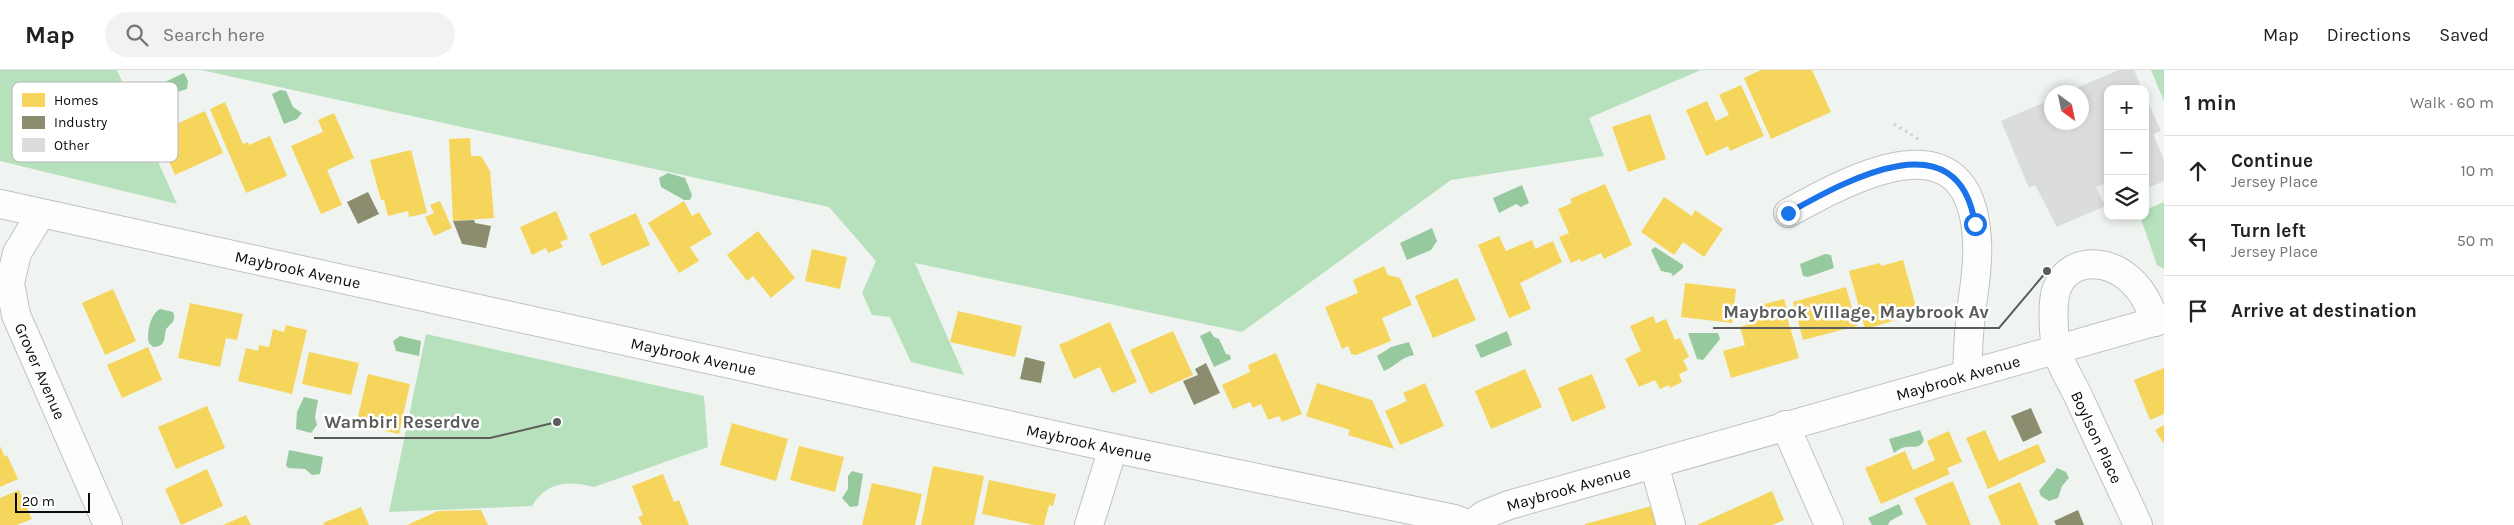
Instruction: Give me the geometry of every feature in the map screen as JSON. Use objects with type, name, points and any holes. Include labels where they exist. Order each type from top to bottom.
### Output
[{"type":"street","points":[[1788,213],[1839,185],[1892,166],[1930,166],[1954,178],[1969,196],[1977,242],[1967,373]]},
{"type":"street","name":"Maybrook Avenue","points":[[0,204],[40,215],[1113,448],[1454,519],[1471,525],[1484,515],[1509,505],[1967,373],[2159,320]]},
{"type":"street","name":"Grover Avenue","points":[[40,215],[17,253],[10,284],[16,314],[108,525]]},
{"type":"street","points":[[2056,348],[2054,302],[2058,286],[2064,275],[2074,267],[2088,263],[2104,264],[2127,277],[2159,320]]},
{"type":"street","name":"Boylson Place","points":[[2056,348],[2138,525]]},
{"type":"street","points":[[1785,425],[1829,525]]},
{"type":"street","points":[[1089,525],[1113,448]]},
{"type":"street","points":[[1654,464],[1671,525]]},
{"type":"path","points":[[1894,124],[1921,139]]},
{"type":"shaded area","points":[[0,70],[117,70],[122,82],[12,82],[12,162],[158,162],[177,204],[0,161]]},
{"type":"shaded area","points":[[201,70],[1701,70],[1589,118],[1604,156],[1451,180],[1242,332],[915,263],[964,375],[911,362],[890,317],[872,315],[862,293],[876,261],[829,207]]},
{"type":"shaded area","points":[[2151,70],[2164,70],[2164,101]]},
{"type":"shaded area","points":[[184,73],[188,81],[187,89],[178,92],[178,82],[165,82]]},
{"type":"shaded area","points":[[280,90],[286,91],[293,107],[302,113],[297,119],[284,124],[272,94]]},
{"type":"shaded area","points":[[668,173],[685,178],[692,195],[690,200],[684,200],[661,187],[659,178]]},
{"type":"shaded area","points":[[1522,185],[1529,203],[1521,207],[1516,204],[1499,213],[1493,198]]},
{"type":"shaded area","points":[[2164,202],[2164,269],[2157,265],[2141,220],[2149,220],[2149,208]]},
{"type":"shaded area","points":[[1432,228],[1437,241],[1431,250],[1407,260],[1400,243]]},
{"type":"shaded area","points":[[1655,247],[1683,265],[1683,268],[1673,276],[1671,273],[1661,271],[1651,250]]},
{"type":"shaded area","points":[[1825,254],[1831,255],[1834,268],[1808,277],[1803,276],[1800,264]]},
{"type":"shaded area","points":[[160,309],[173,312],[174,317],[173,322],[166,329],[162,344],[153,347],[148,339],[149,329],[154,315]]},
{"type":"shaded area","points":[[1210,331],[1214,337],[1219,339],[1226,354],[1230,355],[1231,359],[1214,367],[1200,336]]},
{"type":"shaded area","points":[[1507,331],[1512,345],[1481,358],[1475,345]]},
{"type":"shaded area","points":[[1688,333],[1718,333],[1720,339],[1703,360],[1697,359]]},
{"type":"shaded area","points":[[426,334],[704,396],[708,447],[594,487],[575,484],[558,485],[544,492],[532,506],[389,512]]},
{"type":"shaded area","points":[[400,336],[421,341],[419,356],[396,351],[393,341]]},
{"type":"shaded area","points":[[1409,342],[1414,355],[1384,371],[1377,356],[1391,347]]},
{"type":"shaded area","points":[[304,397],[318,400],[315,417],[317,425],[311,433],[296,429],[297,412]]},
{"type":"shaded area","points":[[1920,430],[1924,440],[1921,445],[1906,447],[1894,453],[1889,439]]},
{"type":"shaded area","points":[[289,450],[323,457],[320,474],[312,475],[305,469],[288,468],[286,465]]},
{"type":"shaded area","points":[[2057,468],[2066,472],[2069,478],[2062,486],[2058,498],[2049,501],[2041,496],[2039,491]]},
{"type":"shaded area","points":[[852,471],[863,474],[858,506],[850,507],[842,498],[848,489],[848,476]]},
{"type":"shaded area","points":[[1899,504],[1903,514],[1890,521],[1888,525],[1872,525],[1868,518]]},
{"type":"building: Homes","points":[[1761,70],[1812,70],[1831,112],[1771,139],[1744,78]]},
{"type":"building: Homes","points":[[1741,85],[1764,136],[1730,151],[1728,146],[1706,156],[1686,110],[1707,101],[1716,121],[1729,115],[1719,95]]},
{"type":"building: Homes","points":[[225,102],[243,144],[248,142],[249,145],[270,136],[287,176],[246,193],[210,109]]},
{"type":"building: Homes","points":[[205,111],[223,153],[175,175],[169,162],[178,162],[178,123]]},
{"type":"building: Homes","points":[[334,113],[354,158],[327,170],[342,205],[321,214],[291,146],[323,132],[318,120]]},
{"type":"building: Homes","points":[[1650,114],[1666,159],[1628,172],[1612,127]]},
{"type":"building: Homes","points":[[470,138],[471,156],[481,156],[490,171],[494,218],[453,221],[449,139]]},
{"type":"building: Homes","points":[[411,150],[427,213],[409,217],[408,211],[388,216],[384,200],[381,200],[370,160]]},
{"type":"building: Homes","points":[[1605,184],[1632,245],[1604,259],[1601,253],[1581,262],[1580,259],[1571,263],[1559,237],[1569,233],[1558,209],[1572,203],[1570,199]]},
{"type":"building: Homes","points":[[1664,197],[1692,216],[1695,210],[1723,229],[1704,257],[1683,242],[1674,255],[1641,232]]},
{"type":"building: Homes","points":[[440,201],[452,228],[434,236],[425,217],[434,213],[430,205]]},
{"type":"building: Homes","points":[[684,201],[692,216],[699,212],[712,234],[690,247],[699,261],[679,273],[648,223]]},
{"type":"building: Homes","points":[[556,211],[568,239],[560,242],[563,247],[548,253],[546,248],[532,255],[520,227]]},
{"type":"building: Homes","points":[[636,213],[650,245],[602,266],[589,234]]},
{"type":"building: Homes","points":[[758,231],[795,278],[771,298],[753,276],[747,281],[727,255]]},
{"type":"building: Homes","points":[[1499,236],[1506,251],[1532,240],[1535,249],[1553,241],[1562,262],[1520,283],[1531,309],[1509,318],[1478,245]]},
{"type":"building: Homes","points":[[812,249],[847,257],[840,289],[805,281]]},
{"type":"building: Homes","points":[[1903,260],[1918,314],[1865,329],[1849,271],[1880,263],[1881,266]]},
{"type":"building: Homes","points":[[1384,266],[1388,275],[1400,278],[1412,305],[1382,318],[1391,341],[1356,355],[1351,354],[1348,346],[1342,349],[1325,307],[1358,293],[1353,280]]},
{"type":"building: Homes","points":[[1457,278],[1476,320],[1433,338],[1415,296]]},
{"type":"building: Homes","points":[[1685,283],[1736,289],[1732,323],[1681,317]]},
{"type":"building: Homes","points":[[1846,287],[1857,326],[1803,340],[1793,302]]},
{"type":"building: Homes","points":[[113,289],[136,341],[105,355],[82,303]]},
{"type":"building: Homes","points":[[1784,299],[1789,316],[1787,317],[1799,358],[1731,378],[1723,351],[1745,345],[1740,327],[1753,323],[1752,316],[1766,311],[1764,304]]},
{"type":"building: Homes","points":[[190,303],[243,314],[237,340],[226,338],[220,367],[178,358]]},
{"type":"building: Homes","points":[[958,311],[1022,326],[1015,357],[950,342]]},
{"type":"building: Homes","points":[[1653,316],[1656,323],[1666,319],[1675,340],[1680,338],[1689,357],[1683,360],[1688,370],[1679,374],[1682,382],[1670,388],[1669,385],[1660,389],[1655,380],[1639,387],[1625,359],[1641,351],[1630,326]]},
{"type":"building: Homes","points":[[1110,322],[1137,382],[1112,393],[1100,367],[1074,379],[1059,345]]},
{"type":"building: Homes","points":[[286,325],[307,330],[292,394],[238,381],[246,348],[258,351],[259,345],[269,347],[273,329],[284,332]]},
{"type":"building: Homes","points":[[1173,331],[1193,375],[1150,394],[1130,350]]},
{"type":"building: Homes","points":[[148,347],[162,380],[122,398],[107,365]]},
{"type":"building: Homes","points":[[309,352],[359,363],[351,395],[302,384]]},
{"type":"building: Homes","points":[[1276,353],[1302,414],[1282,422],[1279,416],[1268,420],[1261,404],[1253,408],[1250,402],[1233,409],[1222,385],[1250,372],[1248,365]]},
{"type":"building: Homes","points":[[2164,368],[2164,414],[2150,420],[2134,380]]},
{"type":"building: Homes","points":[[1525,369],[1542,407],[1491,429],[1475,391]]},
{"type":"building: Homes","points":[[368,374],[410,384],[399,434],[356,425]]},
{"type":"building: Homes","points":[[1592,374],[1606,408],[1572,422],[1558,388]]},
{"type":"building: Homes","points":[[1317,383],[1372,400],[1394,449],[1348,435],[1350,430],[1306,416]]},
{"type":"building: Homes","points":[[1425,383],[1444,426],[1400,445],[1385,411],[1407,401],[1403,393]]},
{"type":"building: Homes","points":[[207,406],[225,448],[176,469],[158,427]]},
{"type":"building: Homes","points":[[732,423],[788,439],[776,481],[720,465]]},
{"type":"building: Homes","points":[[2164,425],[2164,444],[2155,430]]},
{"type":"building: Homes","points":[[1985,430],[1999,461],[2038,444],[2046,462],[1988,489],[1966,438]]},
{"type":"building: Homes","points":[[1949,431],[1962,462],[1947,468],[1950,474],[1881,504],[1865,468],[1905,451],[1913,470],[1935,460],[1927,441]]},
{"type":"building: Homes","points":[[0,446],[5,457],[7,455],[18,479],[0,487]]},
{"type":"building: Homes","points":[[799,446],[844,457],[835,492],[790,480]]},
{"type":"building: Homes","points":[[933,466],[984,476],[974,525],[921,525]]},
{"type":"building: Homes","points":[[207,469],[223,506],[181,525],[165,489]]},
{"type":"building: Homes","points":[[663,474],[674,502],[679,500],[689,525],[642,525],[638,517],[643,515],[632,486]]},
{"type":"building: Homes","points":[[989,480],[1056,494],[1053,506],[1049,505],[1044,525],[1034,525],[982,514]]},
{"type":"building: Homes","points":[[1953,481],[1971,525],[1927,525],[1914,498]]},
{"type":"building: Homes","points":[[2020,482],[2039,525],[2001,525],[1988,496]]},
{"type":"building: Homes","points":[[872,483],[922,494],[915,525],[862,525]]},
{"type":"building: Homes","points":[[19,490],[32,519],[17,525],[0,525],[0,498]]},
{"type":"building: Homes","points":[[1772,491],[1784,520],[1772,525],[1697,525]]},
{"type":"building: Homes","points":[[1652,506],[1658,525],[1585,525],[1585,524]]},
{"type":"building: Homes","points":[[361,507],[369,525],[324,525],[323,523]]},
{"type":"building: Homes","points":[[481,510],[488,525],[407,525],[438,511]]},
{"type":"building: Homes","points":[[246,515],[251,525],[223,525]]},
{"type":"building: Industry","points":[[368,192],[379,214],[358,224],[347,202]]},
{"type":"building: Industry","points":[[474,220],[475,223],[491,226],[486,248],[462,244],[453,221]]},
{"type":"building: Industry","points":[[1025,357],[1045,362],[1041,383],[1020,379]]},
{"type":"building: Industry","points":[[1206,363],[1220,393],[1194,405],[1183,381],[1198,375],[1195,369]]},
{"type":"building: Industry","points":[[2031,408],[2042,433],[2023,442],[2011,416]]},
{"type":"building: Industry","points":[[2078,510],[2084,525],[2056,525],[2054,521]]},
{"type":"building: Other","points":[[2119,70],[2134,70],[2140,85],[2104,85],[2104,184],[2096,187],[2104,206],[2057,227],[2035,185],[2029,188],[2001,121],[2044,102],[2044,130],[2089,130],[2089,85],[2084,85]]},
{"type":"building: Other","points":[[2149,105],[2161,131],[2153,134],[2164,160],[2164,181],[2149,187]]},
{"type":"place","name":"Maybrook Village, Maybrook Av","points":[[2047,271]]},
{"type":"place","name":"Wambiri Reserdve","points":[[557,422]]},
{"type":"route","points":[[1788,213],[1839,185],[1892,166],[1916,165],[1930,166],[1944,171],[1962,185],[1969,196],[1975,224]]}]
